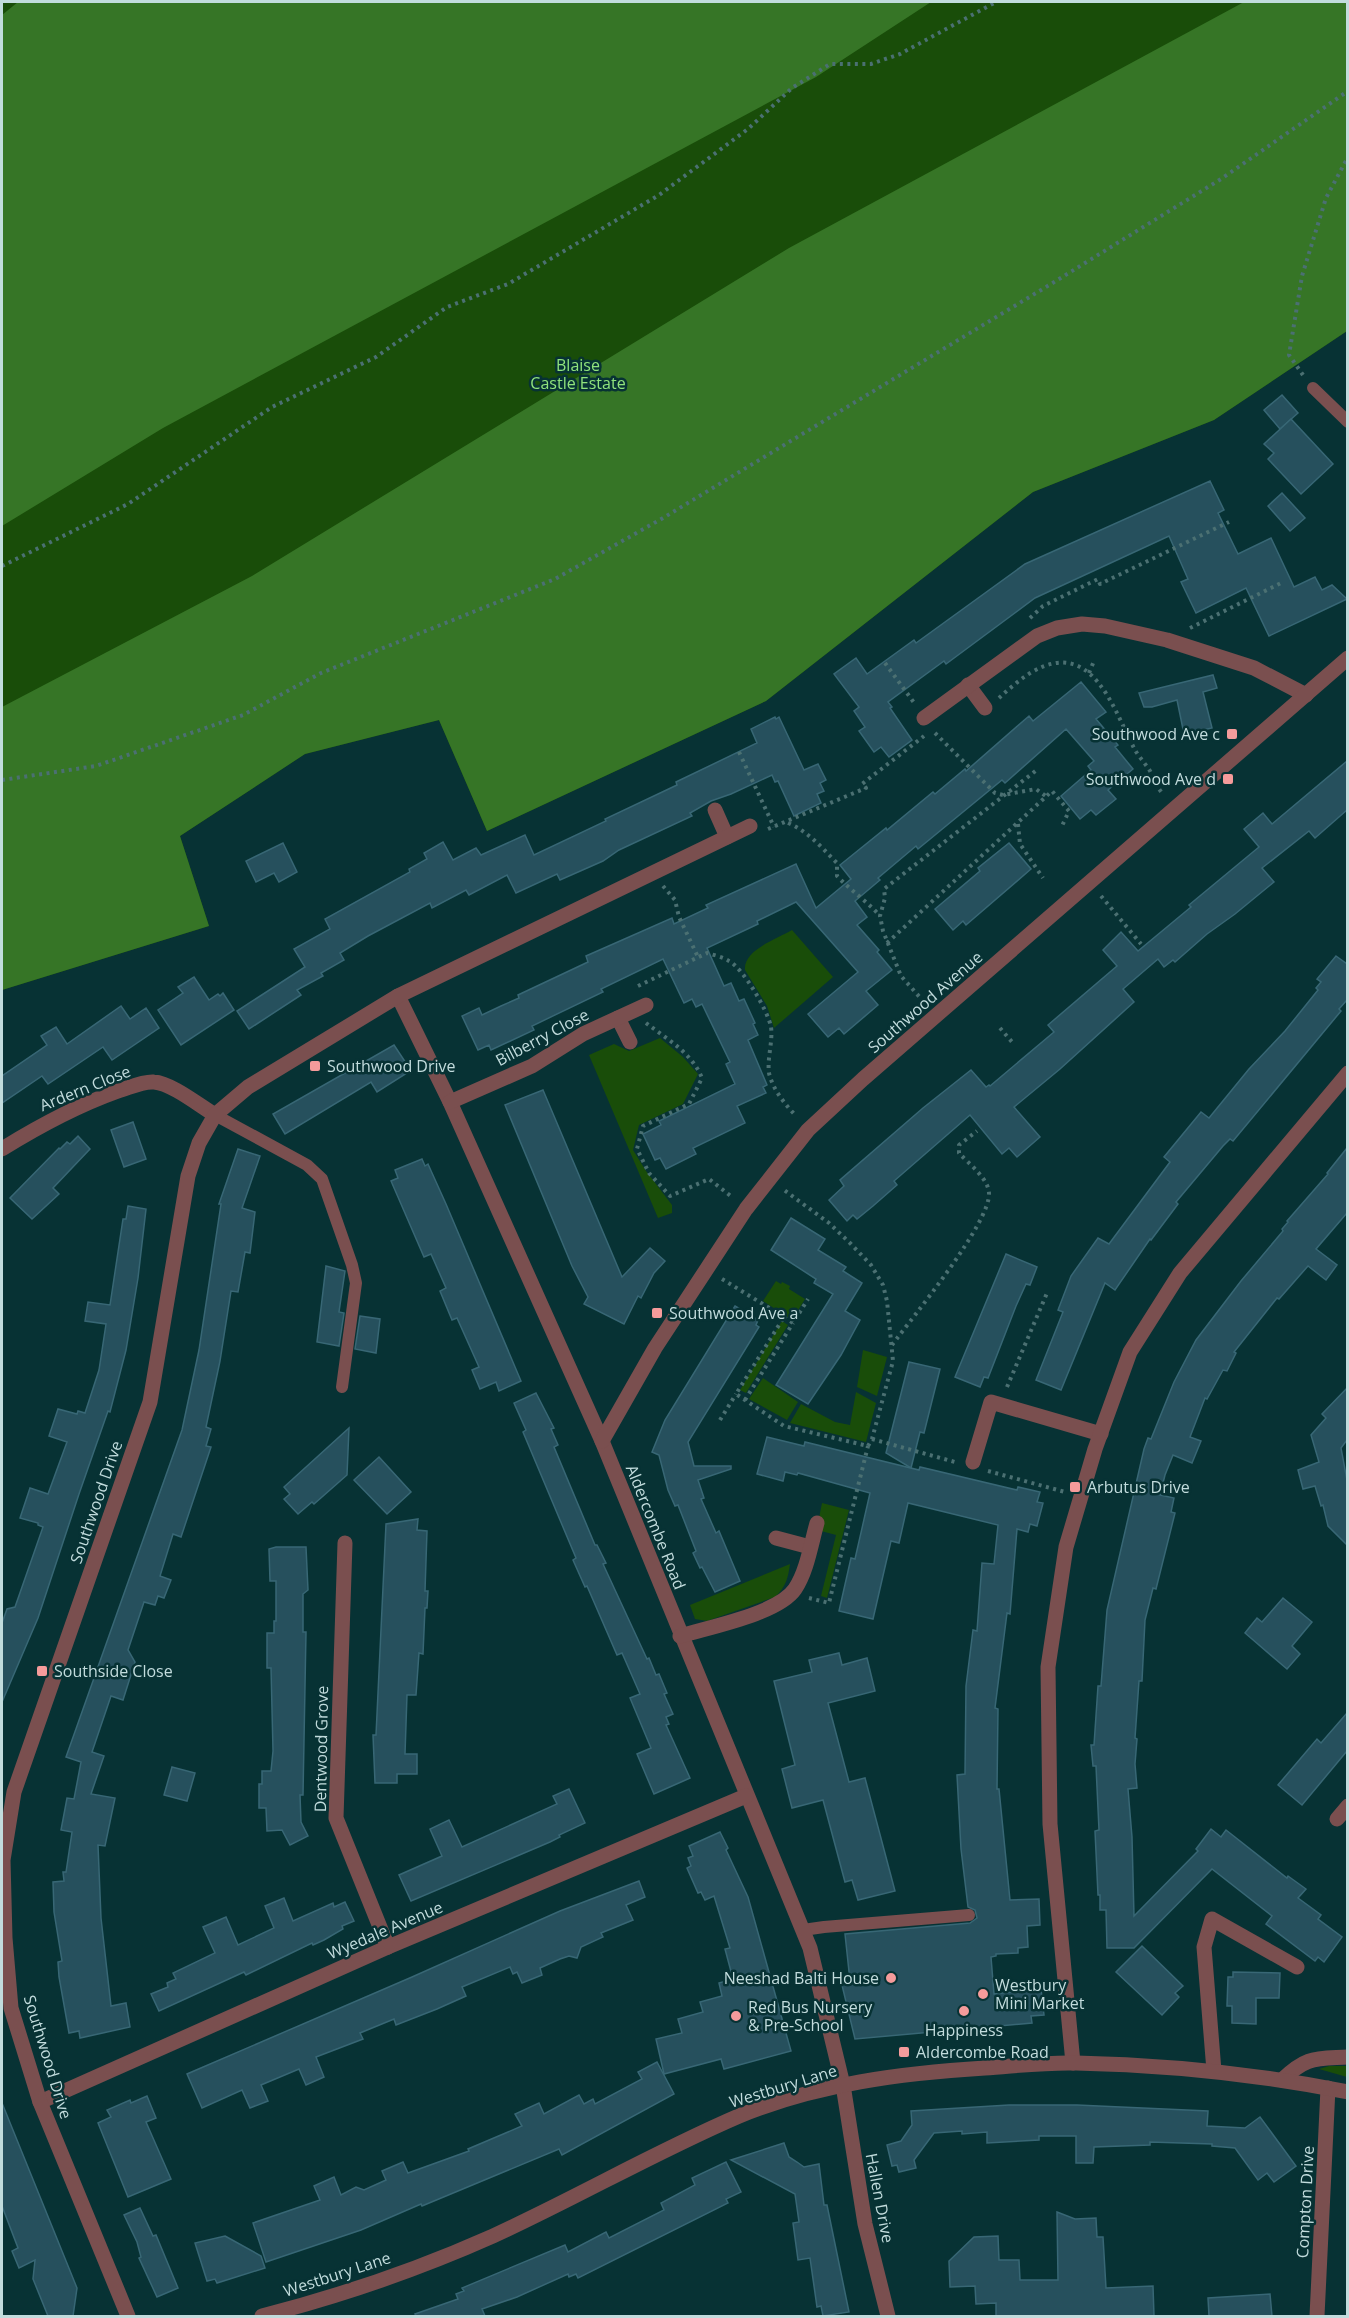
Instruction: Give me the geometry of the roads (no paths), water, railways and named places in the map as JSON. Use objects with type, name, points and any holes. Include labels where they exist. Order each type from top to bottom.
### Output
[{"type":"street","points":[[924,718],[1037,636],[1057,628],[1082,624],[1106,626],[1167,640],[1254,668],[1306,695]]},
{"type":"street","name":"Southwood Avenue","points":[[602,1441],[655,1348],[746,1209],[808,1130],[1347,658]]},
{"type":"street","points":[[968,685],[985,708]]},
{"type":"street","points":[[715,810],[727,837]]},
{"type":"street","name":"Southwood Drive","points":[[128,2316],[40,2102],[11,2008],[5,1938],[3,1860],[8,1789],[150,1402],[188,1176],[199,1143],[215,1115],[248,1087],[398,996],[750,826]]},
{"type":"street","name":"Aldercombe Road","points":[[398,996],[450,1102],[602,1441],[680,1636],[803,1930],[810,1948],[843,2085]]},
{"type":"street","name":"Bilberry Close","points":[[450,1102],[532,1066],[582,1034],[646,1005]]},
{"type":"street","points":[[625,1015],[630,1042]]},
{"type":"street","points":[[1073,2063],[1050,1824],[1048,1667],[1066,1547],[1101,1434],[1130,1352],[1180,1273],[1347,1073]]},
{"type":"street","name":"Ardern Close","points":[[2,1149],[47,1121],[93,1100],[140,1084],[154,1082],[167,1086],[215,1115]]},
{"type":"street","points":[[973,1462],[991,1402],[1101,1434]]},
{"type":"street","points":[[680,1636],[770,1609],[795,1590],[817,1523]]},
{"type":"street","points":[[777,1538],[810,1547]]},
{"type":"street","name":"Dentwood Grove","points":[[345,1543],[336,1818],[388,1947]]},
{"type":"street","name":"Wyedale Avenue","points":[[40,2102],[388,1947],[746,1796]]},
{"type":"street","points":[[1336,1819],[1347,1806]]},
{"type":"street","points":[[1214,2071],[1204,1947],[1212,1919],[1297,1967]]},
{"type":"street","points":[[1282,2080],[1298,2065],[1309,2059],[1347,2057]]},
{"type":"street","name":"Westbury Lane","points":[[262,2316],[298,2307],[404,2271],[492,2236],[741,2116],[794,2098],[843,2085],[934,2071],[1073,2063],[1214,2071],[1347,2092]]},
{"type":"street","name":"Hallen Drive","points":[[843,2085],[865,2224],[888,2316]]},
{"type":"street","name":"Compton Drive","points":[[1317,2316],[1328,2088]]},
{"type":"lane","points":[[1313,388],[1347,422]]},
{"type":"lane","points":[[215,1115],[307,1165],[322,1179],[356,1283],[342,1387]]},
{"type":"lane","points":[[803,1930],[969,1915]]},
{"type":"place","name":"Southwood Ave c","points":[[1232,734]]},
{"type":"place","name":"Southwood Ave d","points":[[1228,779]]},
{"type":"place","name":"Southwood Drive","points":[[315,1066]]},
{"type":"place","name":"Southwood Ave a","points":[[657,1313]]},
{"type":"place","name":"Arbutus Drive","points":[[1075,1487]]},
{"type":"place","name":"Southside Close","points":[[42,1671]]},
{"type":"place","name":"Neeshad Balti House","points":[[891,1978]]},
{"type":"place","name":"Westbury Mini Market","points":[[983,1994]]},
{"type":"place","name":"Happiness","points":[[964,2011]]},
{"type":"place","name":"Red Bus Nursery & Pre-School","points":[[736,2016]]},
{"type":"place","name":"Aldercombe Road","points":[[904,2052]]},
{"type":"park label","name":"Blaise Castle Estate","points":[[578,374]]}]
